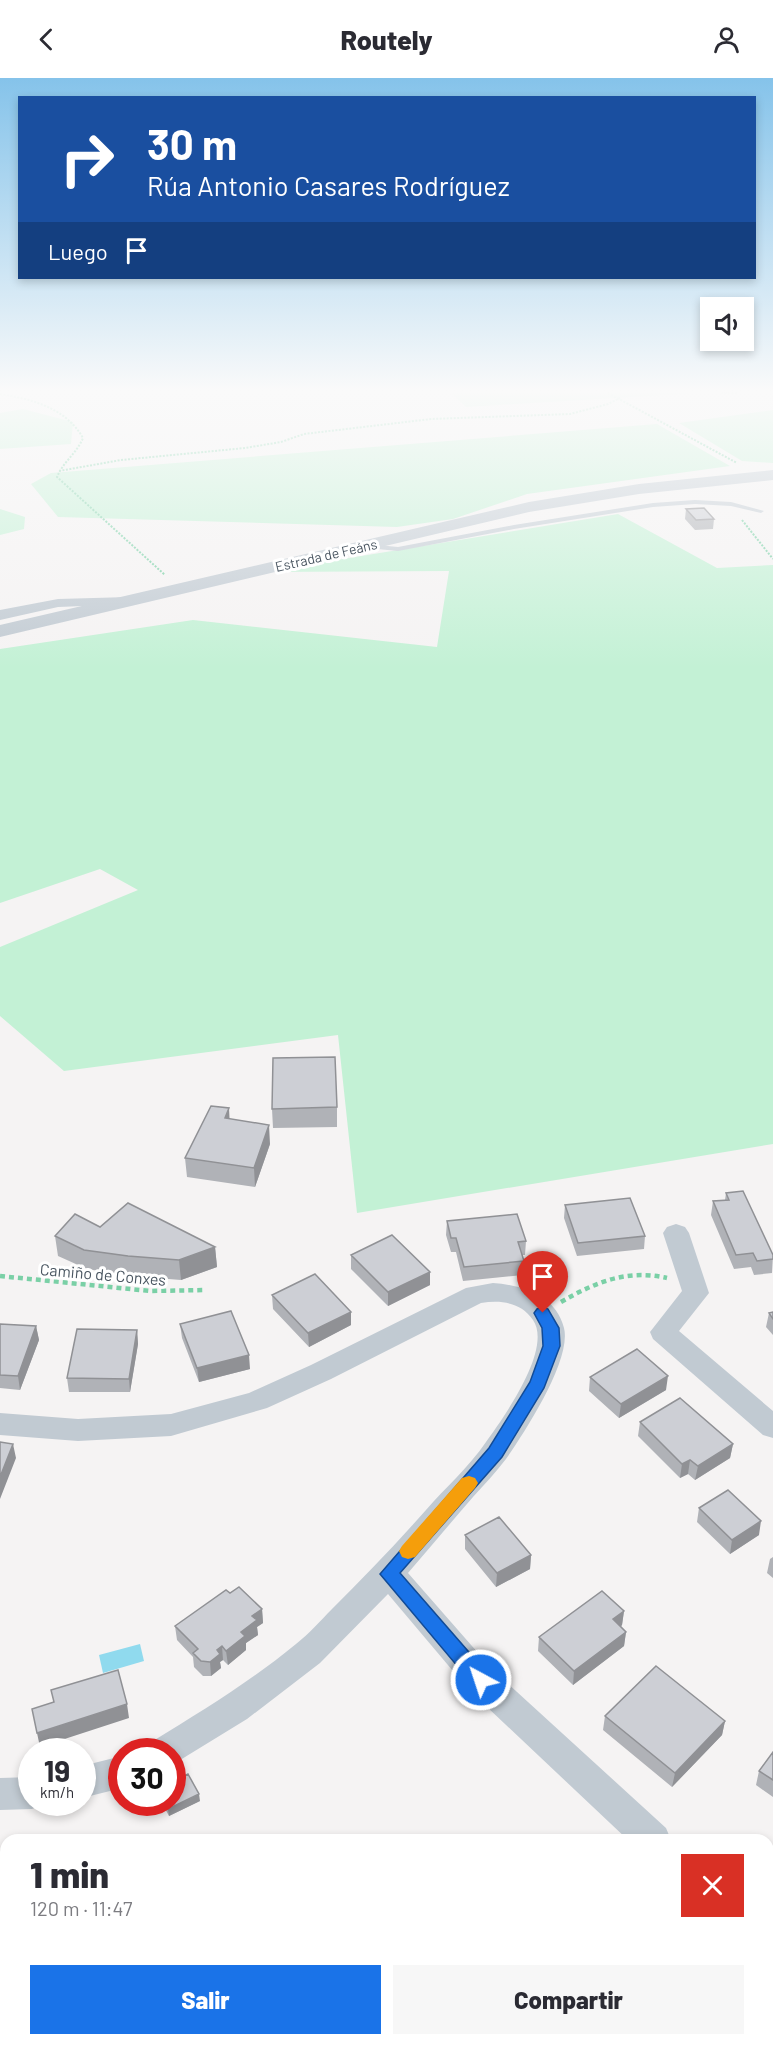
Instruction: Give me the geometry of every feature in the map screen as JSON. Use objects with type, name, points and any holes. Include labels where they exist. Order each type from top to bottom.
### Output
[{"type":"street","name":"Estrada de Feáns","points":[[0,631],[365,545],[577,498],[690,485]]},
{"type":"street","name":"Estrada de Feáns","points":[[0,615],[58,603],[129,601]]},
{"type":"street","points":[[676,1233],[696,1293],[663,1332],[773,1427]]},
{"type":"street","points":[[0,1424],[78,1430],[171,1425],[257,1401],[321,1372],[475,1295],[493,1292],[515,1294],[530,1301],[543,1313],[550,1328],[551,1346],[538,1383],[495,1452],[389,1574],[309,1653],[236,1709],[186,1739]]},
{"type":"street","points":[[389,1574],[481,1680],[647,1834]]},
{"type":"street","points":[[0,1794],[18,1793]]},
{"type":"lane","points":[[365,545],[398,549],[514,526],[653,505],[695,502],[731,504],[761,511]]},
{"type":"path","points":[[65,485],[182,589]]},
{"type":"path","points":[[731,504],[773,559]]},
{"type":"path","points":[[543,1313],[592,1284],[618,1275],[653,1274],[694,1285]]},
{"type":"path","name":"Camiño de Conxes","points":[[0,1276],[150,1291],[205,1290]]},
{"type":"green space","points":[[32,485],[594,485],[527,494],[453,519],[397,527],[58,517]]},
{"type":"green space","points":[[0,509],[25,517],[24,529],[0,535]]},
{"type":"green space","points":[[618,514],[717,568],[773,565],[773,1144],[357,1213],[338,1035],[64,1071],[0,1016],[0,947],[138,890],[100,869],[0,903],[0,649],[193,620],[437,647],[449,571],[263,572]]},
{"type":"water","points":[[140,1644],[144,1661],[103,1673],[99,1655]]},
{"type":"building","points":[[704,508],[714,519],[696,520],[686,509]]},
{"type":"building","points":[[335,1057],[337,1107],[272,1109],[273,1058]]},
{"type":"building","points":[[211,1106],[229,1108],[225,1118],[269,1125],[254,1168],[185,1158]]},
{"type":"building","points":[[743,1191],[773,1259],[757,1261],[753,1253],[736,1255],[713,1201],[729,1200],[726,1193]]},
{"type":"building","points":[[630,1198],[645,1236],[578,1243],[565,1205]]},
{"type":"building","points":[[128,1203],[215,1247],[179,1260],[84,1250],[55,1236],[75,1214],[100,1227]]},
{"type":"building","points":[[517,1214],[526,1241],[518,1242],[524,1261],[464,1267],[456,1238],[451,1238],[447,1221]]},
{"type":"building","points":[[392,1235],[430,1272],[388,1292],[351,1255]]},
{"type":"building","points":[[315,1274],[351,1312],[308,1333],[272,1295]]},
{"type":"building","points":[[231,1311],[249,1355],[197,1368],[180,1324]]},
{"type":"building","points":[[0,1324],[36,1326],[18,1376],[0,1375]]},
{"type":"building","points":[[77,1329],[137,1330],[129,1379],[67,1378]]},
{"type":"building","points":[[637,1349],[668,1376],[621,1404],[590,1377]]},
{"type":"building","points":[[680,1398],[733,1444],[698,1466],[690,1460],[682,1464],[640,1422]]},
{"type":"building","points":[[0,1442],[13,1444],[0,1477]]},
{"type":"building","points":[[728,1490],[761,1521],[732,1540],[699,1508]]},
{"type":"building","points":[[499,1517],[531,1555],[497,1573],[465,1535]]},
{"type":"building","points":[[239,1587],[262,1609],[252,1616],[257,1620],[241,1632],[245,1636],[226,1651],[222,1646],[217,1650],[220,1654],[210,1662],[201,1661],[193,1653],[198,1649],[175,1626],[226,1590],[230,1593]]},
{"type":"building","points":[[602,1591],[624,1611],[613,1619],[626,1632],[574,1671],[539,1637]]},
{"type":"building","points":[[656,1666],[725,1721],[675,1773],[605,1716]]},
{"type":"building","points":[[118,1670],[127,1704],[37,1733],[32,1709],[54,1702],[51,1690]]},
{"type":"building","points":[[773,1752],[773,1780],[759,1771]]},
{"type":"building","points":[[188,1774],[199,1794],[186,1800],[186,1775]]},
{"type":"slow traffic","points":[[408,1551],[469,1483]]},
{"type":"route","points":[[481,1680],[389,1574],[495,1452],[538,1383],[551,1346],[550,1328],[543,1313]]}]
